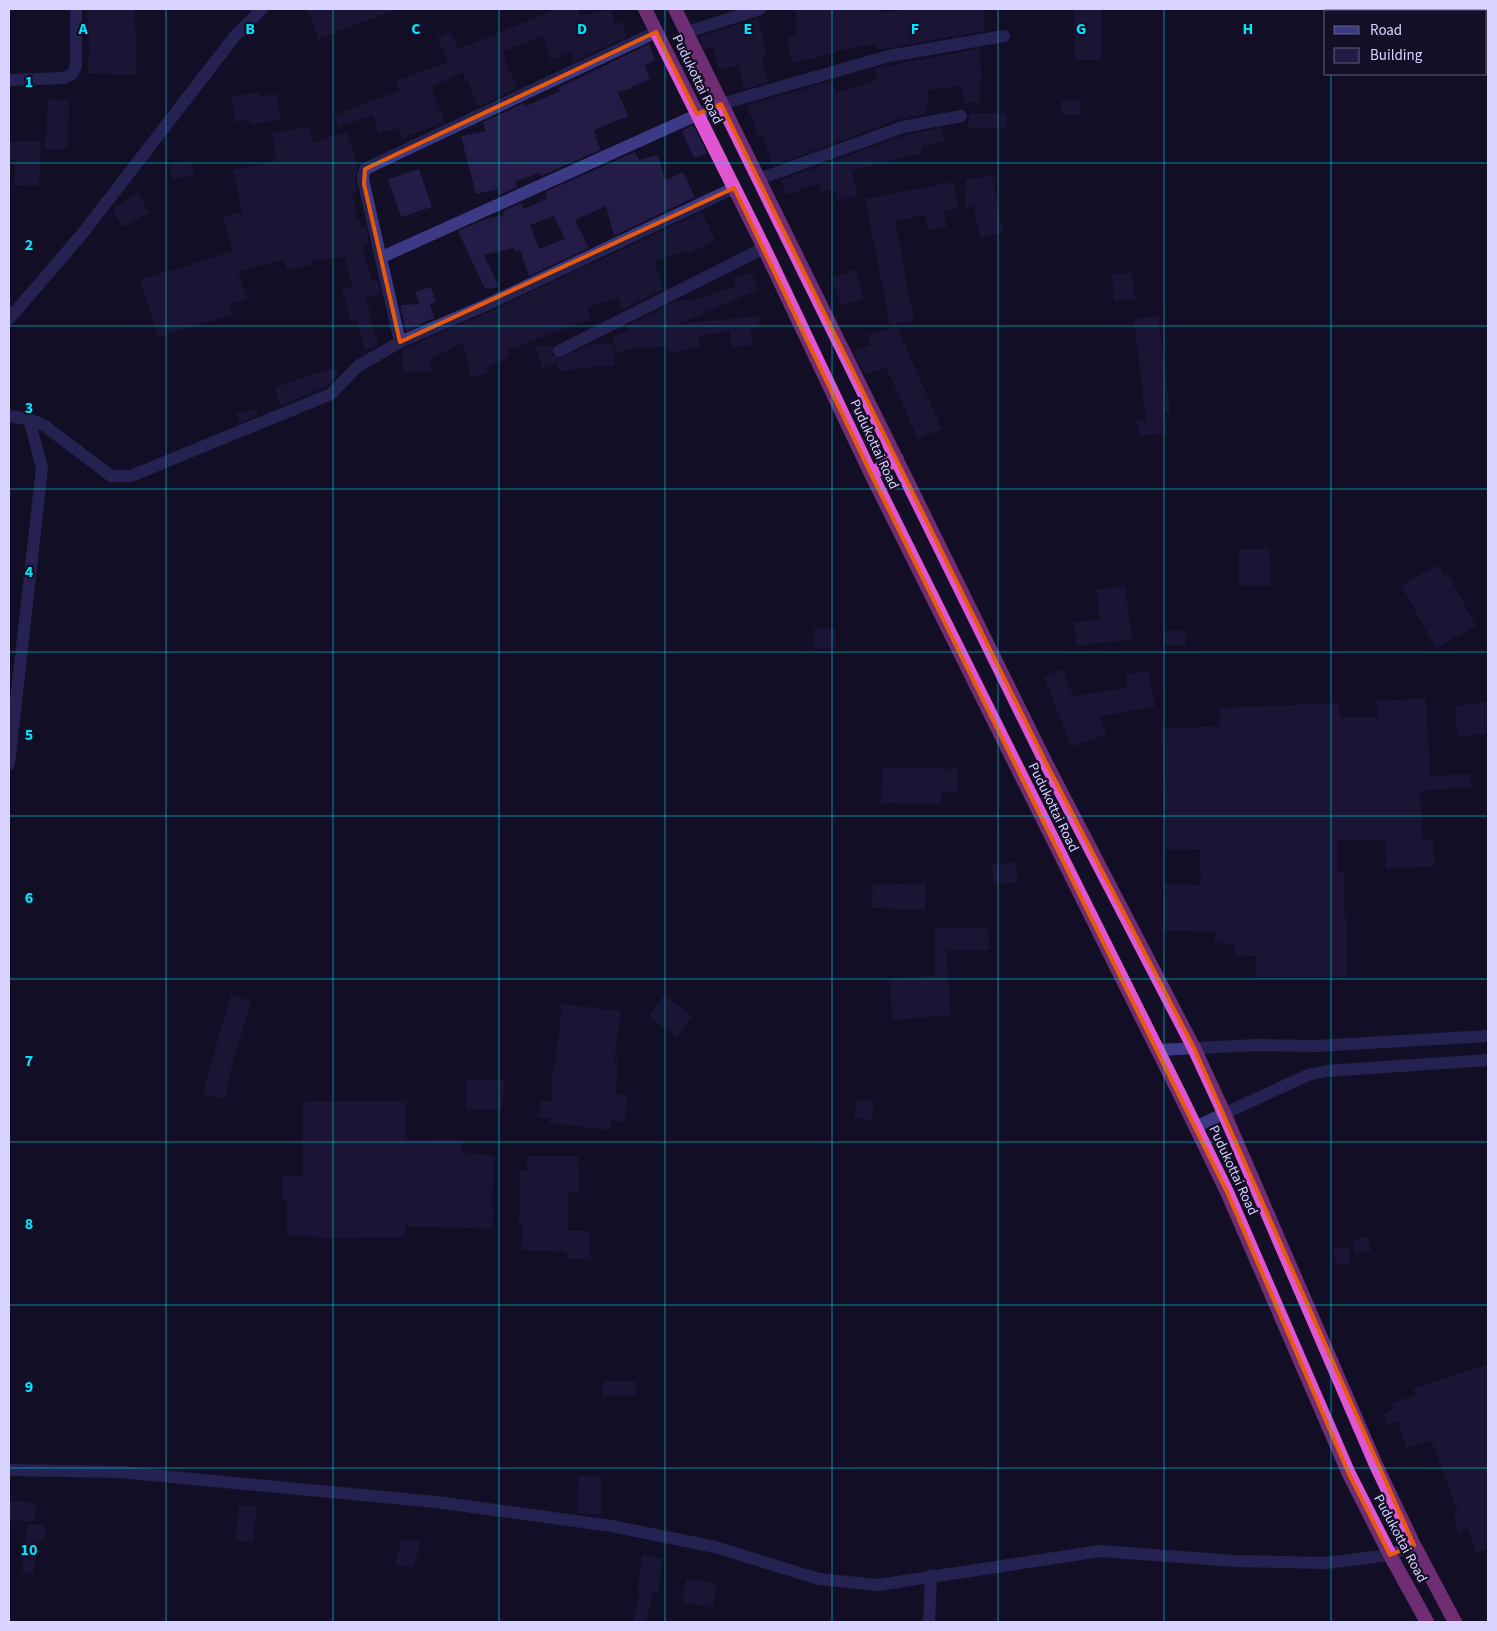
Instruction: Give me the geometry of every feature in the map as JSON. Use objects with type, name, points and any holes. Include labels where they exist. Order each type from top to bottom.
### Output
[{"type":"highway","name":"Pudukottai Road","points":[[645,9],[764,248],[871,474],[1158,1050],[1231,1202],[1349,1474],[1427,1622]]},
{"type":"highway","name":"Pudukottai Road","points":[[675,9],[721,104],[760,178],[1047,765],[1194,1048],[1225,1115],[1376,1466],[1414,1545],[1455,1622]]},
{"type":"highway","points":[[871,474],[897,459]]},
{"type":"street","points":[[9,80],[64,78],[72,74],[76,66],[76,9]]},
{"type":"street","points":[[9,319],[82,234],[235,36],[262,9]]},
{"type":"street","points":[[687,32],[760,9]]},
{"type":"street","points":[[400,342],[364,184],[363,176],[365,170],[656,32]]},
{"type":"street","points":[[382,258],[721,104],[889,56],[1004,36]]},
{"type":"street","points":[[760,178],[903,127],[961,116]]},
{"type":"street","points":[[9,416],[29,419],[46,426],[111,476],[131,476],[331,394],[358,366],[400,342],[488,304],[734,188]]},
{"type":"street","points":[[559,351],[764,248]]},
{"type":"street","points":[[9,764],[42,468],[29,419]]},
{"type":"street","points":[[1158,1050],[1258,1045],[1316,1046],[1488,1036]]},
{"type":"street","points":[[1195,1127],[1225,1115],[1308,1075],[1326,1071],[1488,1060]]},
{"type":"street","points":[[9,1470],[120,1472],[436,1502],[622,1528],[715,1547],[819,1579],[878,1585],[1100,1551],[1235,1561],[1326,1563],[1390,1555],[1414,1545]]},
{"type":"street","points":[[929,1622],[931,1576]]},
{"type":"highlighted area","points":[[656,32],[697,114],[721,104],[1047,765],[1194,1048],[1414,1545],[1390,1555],[1349,1474],[1227,1192],[871,474],[734,188],[400,342],[364,184],[365,169]]},
{"type":"building","points":[[87,9],[135,9],[136,75],[87,73],[89,51]]},
{"type":"building","points":[[307,9],[394,9],[394,10],[319,39]]},
{"type":"building","points":[[557,9],[578,9],[580,16],[611,9],[615,24],[623,22],[626,37],[574,62],[570,53],[551,60],[542,36],[502,52],[517,88],[478,107],[468,81],[464,82],[464,72],[431,87],[445,122],[402,138],[398,128],[378,133],[373,115],[338,128],[334,115],[399,91],[396,81],[448,62],[437,38],[451,32],[459,49]]},
{"type":"building","points":[[796,9],[881,9],[881,13],[907,9],[985,9],[984,31],[879,50],[877,44],[836,51],[836,53],[792,63],[786,38],[796,36]]},
{"type":"building","points":[[1074,9],[1101,9],[1101,60],[1075,60]]},
{"type":"building","points":[[758,18],[767,54],[761,56],[768,82],[744,89],[738,65],[719,70],[713,46],[704,49],[699,37]]},
{"type":"building","points":[[649,44],[655,61],[644,65],[650,79],[631,87],[631,89],[618,92],[628,116],[594,130],[600,150],[541,176],[540,173],[516,181],[517,187],[499,195],[497,189],[476,194],[461,136],[486,131],[483,122],[524,103],[526,106],[560,91],[558,88]]},
{"type":"building","points":[[979,49],[981,72],[979,102],[964,104],[962,86],[928,90],[927,114],[900,119],[772,166],[762,134],[758,136],[752,115],[750,116],[748,105],[831,81],[836,92],[848,90],[877,80],[875,68]]},
{"type":"building","points":[[259,93],[260,96],[277,94],[280,120],[250,124],[250,120],[235,122],[232,96]]},
{"type":"building","points":[[48,99],[69,100],[67,149],[45,149]]},
{"type":"building","points":[[1062,100],[1081,101],[1080,115],[1061,114]]},
{"type":"building","points":[[969,113],[1006,113],[1007,127],[968,129]]},
{"type":"building","points":[[693,125],[707,153],[694,158],[682,131]]},
{"type":"building","points":[[310,127],[313,143],[346,132],[358,166],[355,177],[357,192],[352,193],[358,221],[360,221],[361,228],[366,227],[369,244],[362,246],[372,282],[378,280],[381,294],[366,298],[371,316],[369,317],[379,345],[366,350],[356,320],[351,321],[342,290],[353,287],[344,257],[312,261],[313,265],[286,270],[284,259],[238,272],[247,299],[230,304],[233,314],[158,337],[140,280],[233,251],[223,217],[242,212],[233,170],[276,161],[272,133]]},
{"type":"building","points":[[942,128],[944,141],[921,146],[921,153],[852,171],[858,195],[838,201],[834,189],[821,192],[819,183],[787,195],[781,180],[905,135]]},
{"type":"building","points":[[41,141],[39,186],[14,185],[16,160],[9,160],[9,142]]},
{"type":"building","points":[[635,152],[639,160],[658,155],[665,180],[683,172],[695,197],[614,236],[606,206],[575,220],[589,248],[529,276],[520,250],[515,252],[514,248],[484,255],[499,287],[485,289],[458,231],[486,219],[504,215],[503,211],[522,203],[523,209],[547,199],[545,192]],"holes":[[[554,216],[565,239],[539,249],[530,225]]]},
{"type":"building","points":[[192,161],[194,176],[171,179],[169,164]]},
{"type":"building","points":[[419,169],[432,207],[401,217],[388,179]]},
{"type":"building","points":[[992,175],[1003,233],[980,238],[973,205],[965,207],[966,180]]},
{"type":"building","points":[[953,182],[959,208],[944,211],[947,227],[928,230],[925,215],[895,221],[914,320],[890,325],[865,199]]},
{"type":"building","points":[[138,193],[149,213],[122,227],[112,209]]},
{"type":"building","points":[[702,212],[716,241],[686,254],[685,251],[654,262],[664,289],[622,310],[618,297],[587,308],[591,319],[508,350],[509,357],[487,368],[488,374],[471,378],[463,343],[430,358],[431,372],[403,373],[402,350],[491,311]]},
{"type":"building","points":[[855,269],[864,298],[842,306],[831,278]]},
{"type":"building","points":[[751,272],[759,289],[679,324],[758,316],[760,327],[751,329],[752,345],[732,347],[730,331],[697,336],[700,347],[669,353],[667,347],[635,348],[616,353],[614,344],[615,365],[558,371],[557,364],[542,369],[536,346],[553,346],[552,354],[559,359],[591,344],[614,343],[612,336],[629,331],[627,326],[674,302],[690,299],[691,301],[736,286],[733,279]]},
{"type":"building","points":[[1132,272],[1135,299],[1114,301],[1112,274]]},
{"type":"building","points":[[431,287],[436,302],[430,304],[434,318],[406,331],[400,305],[419,304],[415,292]]},
{"type":"building","points":[[1158,316],[1170,413],[1164,414],[1167,433],[1139,436],[1137,421],[1146,420],[1134,319]]},
{"type":"building","points":[[897,327],[942,429],[918,439],[886,367],[865,375],[853,351],[871,345],[867,335]]},
{"type":"building","points":[[336,368],[338,375],[326,387],[281,406],[275,388]]},
{"type":"building","points":[[256,409],[258,415],[239,423],[236,414]]},
{"type":"building","points":[[1239,549],[1270,549],[1271,585],[1239,586]]},
{"type":"building","points":[[1438,565],[1445,577],[1448,575],[1476,626],[1436,648],[1401,585]]},
{"type":"building","points":[[1125,586],[1132,639],[1077,646],[1074,622],[1100,619],[1096,590]]},
{"type":"building","points":[[835,628],[836,648],[814,649],[814,629]]},
{"type":"building","points":[[1186,630],[1186,645],[1163,646],[1163,631]]},
{"type":"building","points":[[1063,669],[1073,696],[1127,687],[1125,675],[1149,671],[1155,707],[1100,716],[1107,734],[1071,747],[1044,676]]},
{"type":"building","points":[[1426,698],[1430,776],[1470,774],[1471,787],[1420,791],[1423,840],[1433,839],[1435,866],[1386,869],[1385,840],[1337,841],[1337,872],[1344,872],[1345,923],[1347,923],[1347,977],[1256,977],[1256,956],[1236,957],[1235,944],[1215,943],[1215,932],[1163,930],[1165,884],[1201,885],[1200,849],[1166,850],[1161,729],[1220,726],[1220,708],[1339,703],[1340,718],[1378,717],[1377,701]]},
{"type":"building","points":[[1488,702],[1488,734],[1457,737],[1456,706]]},
{"type":"building","points":[[882,767],[958,769],[957,792],[941,791],[941,804],[881,803]]},
{"type":"building","points":[[1015,862],[1018,882],[994,885],[992,865]]},
{"type":"building","points":[[873,883],[926,885],[925,910],[872,908]]},
{"type":"building","points":[[988,927],[989,950],[946,951],[951,1015],[893,1020],[889,979],[935,975],[934,928]]},
{"type":"building","points":[[231,995],[251,1001],[229,1076],[225,1099],[204,1095],[207,1077]]},
{"type":"building","points":[[664,995],[692,1016],[676,1037],[649,1016]]},
{"type":"building","points":[[562,1004],[621,1011],[614,1062],[618,1058],[616,1094],[628,1095],[624,1122],[611,1120],[610,1130],[549,1123],[550,1119],[538,1117],[541,1100],[551,1102],[553,1066],[555,1066]]},
{"type":"building","points":[[466,1079],[505,1080],[501,1110],[466,1109]]},
{"type":"building","points":[[857,1099],[874,1101],[871,1121],[854,1118]]},
{"type":"building","points":[[406,1101],[406,1139],[463,1140],[462,1152],[495,1156],[491,1206],[493,1206],[492,1229],[405,1226],[405,1237],[319,1239],[319,1237],[286,1235],[287,1201],[282,1201],[282,1176],[303,1176],[302,1102]]},
{"type":"building","points":[[527,1156],[578,1156],[579,1192],[568,1192],[568,1231],[590,1231],[590,1259],[566,1258],[567,1252],[521,1250],[523,1225],[519,1225],[520,1171],[527,1171]]},
{"type":"building","points":[[1368,1237],[1371,1251],[1355,1254],[1352,1240]]},
{"type":"building","points":[[1348,1246],[1351,1263],[1337,1265],[1333,1249]]},
{"type":"building","points":[[1488,1364],[1488,1548],[1476,1553],[1468,1529],[1459,1532],[1453,1514],[1458,1512],[1431,1440],[1407,1448],[1398,1421],[1388,1426],[1383,1414],[1394,1409],[1392,1403],[1415,1395],[1413,1389]]},
{"type":"building","points":[[603,1381],[636,1382],[635,1396],[602,1395]]},
{"type":"building","points":[[578,1476],[602,1477],[601,1515],[577,1513]]},
{"type":"building","points":[[9,1501],[36,1503],[35,1522],[9,1520]]},
{"type":"building","points":[[239,1505],[257,1506],[253,1542],[235,1540]]},
{"type":"building","points":[[27,1524],[45,1525],[45,1541],[38,1540],[34,1574],[22,1572]]},
{"type":"building","points":[[401,1539],[420,1542],[414,1568],[396,1565]]},
{"type":"building","points":[[642,1555],[662,1558],[658,1593],[653,1592],[646,1622],[633,1622],[640,1590],[637,1590]]},
{"type":"building","points":[[686,1579],[717,1583],[713,1608],[682,1603]]}]
